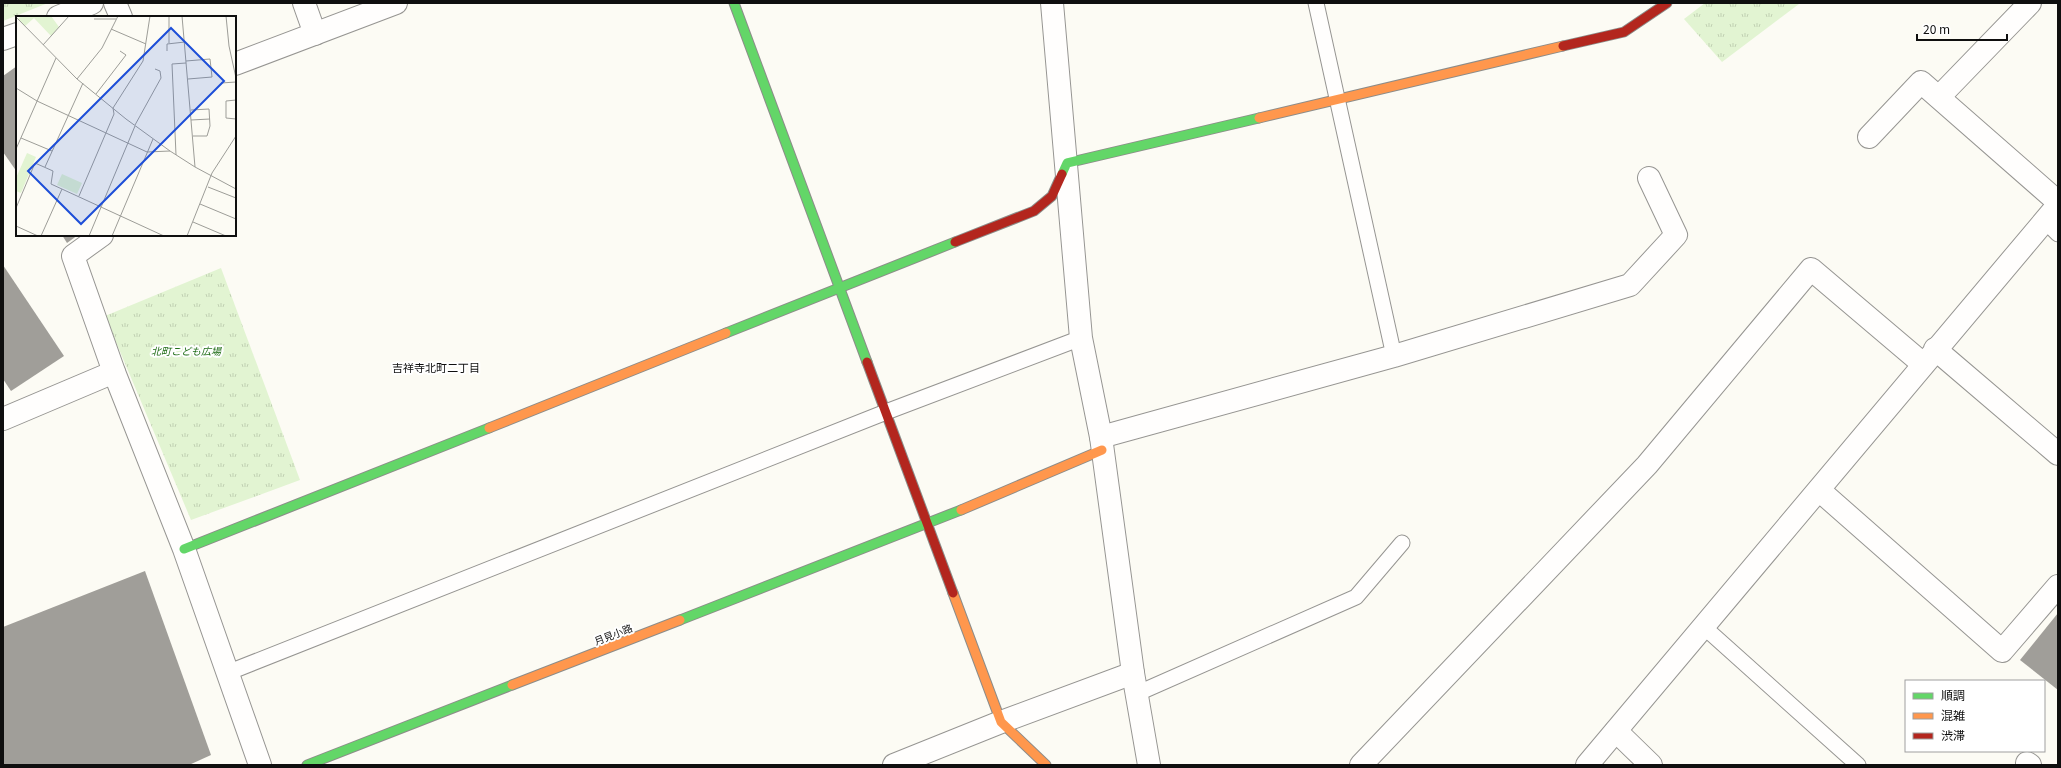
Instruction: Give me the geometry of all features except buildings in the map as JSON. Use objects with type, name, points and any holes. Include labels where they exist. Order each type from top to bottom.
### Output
[{"type":"street","points":[[60,16],[92,3]]},
{"type":"street","points":[[115,3],[121,16]]},
{"type":"street","points":[[304,3],[315,34]]},
{"type":"street","points":[[236,64],[396,3]]},
{"type":"street","points":[[734,3],[842,289],[927,524],[1001,722],[1046,765]]},
{"type":"street","points":[[1052,3],[1067,163],[1080,338],[1102,444],[1134,684],[1149,765]]},
{"type":"street","points":[[1067,163],[1337,98],[1624,32],[1668,3]]},
{"type":"street","points":[[1939,97],[2030,3]]},
{"type":"street","points":[[3,39],[16,34]]},
{"type":"street","points":[[1587,765],[1929,357],[2054,215],[1939,97],[1921,82],[1869,137]]},
{"type":"street","points":[[184,549],[842,289],[1034,211],[1052,196],[1067,163]]},
{"type":"street","points":[[1102,444],[1630,285],[1676,235],[1649,178]]},
{"type":"street","points":[[101,236],[73,256],[114,372],[184,549],[260,765]]},
{"type":"street","points":[[1361,765],[1647,465],[1811,269],[2058,454]]},
{"type":"street","points":[[3,419],[114,372]]},
{"type":"street","name":"月見小路","points":[[308,765],[927,524],[1102,444]]},
{"type":"street","points":[[1819,490],[2002,651],[2058,586]]},
{"type":"street","points":[[894,765],[1001,722],[1134,684]]},
{"type":"street","points":[[1616,731],[1651,765]]},
{"type":"lane","points":[[1316,3],[1394,356]]},
{"type":"lane","points":[[227,673],[886,412],[1080,338]]},
{"type":"lane","points":[[1134,684],[1356,597],[1402,543]]},
{"type":"lane","points":[[1704,627],[1858,765]]},
{"type":"green space","points":[[3,3],[48,3],[3,21]]},
{"type":"green space","points":[[1705,3],[1799,4],[1722,62],[1684,19]]},
{"type":"green space","name":"北町こども広場","points":[[221,268],[300,480],[191,520],[105,316]]},
{"type":"traffic: fast","points":[[734,3],[867,362]]},
{"type":"traffic: fast","points":[[1062,174],[1067,163],[1259,118]]},
{"type":"traffic: fast","points":[[726,333],[955,242]]},
{"type":"traffic: fast","points":[[184,549],[489,428]]},
{"type":"traffic: fast","points":[[680,620],[961,510]]},
{"type":"traffic: fast","points":[[307,765],[512,685]]},
{"type":"traffic: slow","points":[[1259,118],[1563,46]]},
{"type":"traffic: slow","points":[[489,428],[726,333]]},
{"type":"traffic: slow","points":[[961,510],[1102,450]]},
{"type":"traffic: slow","points":[[953,593],[1001,722],[1046,765]]},
{"type":"traffic: slow","points":[[512,685],[680,620]]},
{"type":"traffic: jam","points":[[1563,46],[1624,32],[1667,3]]},
{"type":"traffic: jam","points":[[955,242],[1034,211],[1052,196],[1062,174]]},
{"type":"traffic: jam","points":[[867,362],[953,593]]},
{"type":"district","name":"吉祥寺北町二丁目","points":[[436,367]]}]
